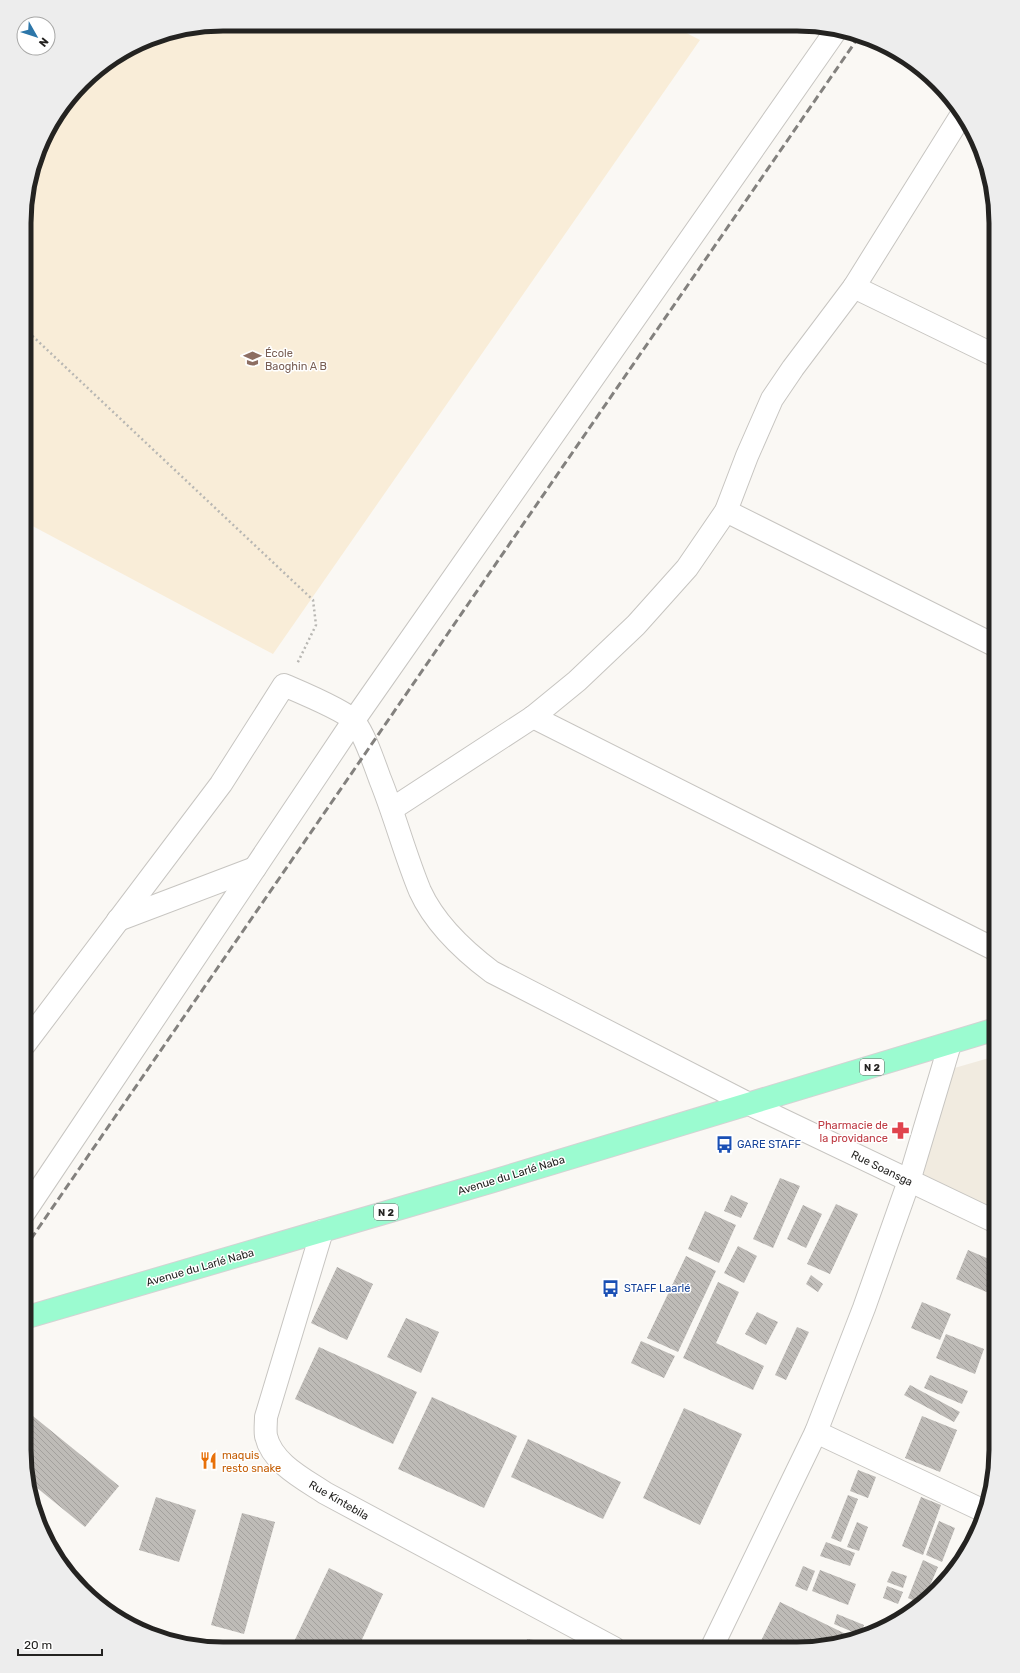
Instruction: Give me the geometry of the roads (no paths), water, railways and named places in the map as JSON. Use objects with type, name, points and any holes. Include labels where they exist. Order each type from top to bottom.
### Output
[{"type":"main road","name":"Avenue du Larlé Naba","points":[[31,1316],[660,1131],[747,1103],[989,1031]]},
{"type":"street","points":[[31,1203],[354,720],[834,35]]},
{"type":"street","points":[[392,809],[533,717],[577,681],[636,625],[687,568],[726,511],[747,456],[772,400],[793,368],[854,287],[959,119]]},
{"type":"street","points":[[854,287],[989,353]]},
{"type":"street","points":[[726,511],[989,642]]},
{"type":"street","points":[[31,1035],[221,784],[284,685],[314,697],[354,720]]},
{"type":"street","points":[[533,717],[989,946]]},
{"type":"street","name":"Rue Soansga","points":[[354,720],[368,748],[392,809],[421,892],[440,923],[469,955],[492,972],[747,1103],[989,1219]]},
{"type":"street","points":[[118,920],[255,868]]},
{"type":"street","points":[[714,1642],[816,1432],[864,1308],[909,1181],[950,1044]]},
{"type":"street","name":"Rue Kintebila","points":[[322,1231],[266,1417],[266,1436],[276,1455],[291,1471],[325,1493],[603,1642]]},
{"type":"street","points":[[816,1432],[980,1509]]},
{"type":"railway","points":[[31,1239],[856,40]]},
{"type":"place","name":"École Baoghin A B","points":[[252,359]]},
{"type":"place","name":"Pharmacie de la providance","points":[[901,1131]]},
{"type":"place","name":"GARE STAFF","points":[[724,1144]]},
{"type":"place","name":"STAFF Laarlé","points":[[611,1288]]},
{"type":"place","name":"maquis resto snake","points":[[209,1461]]}]
